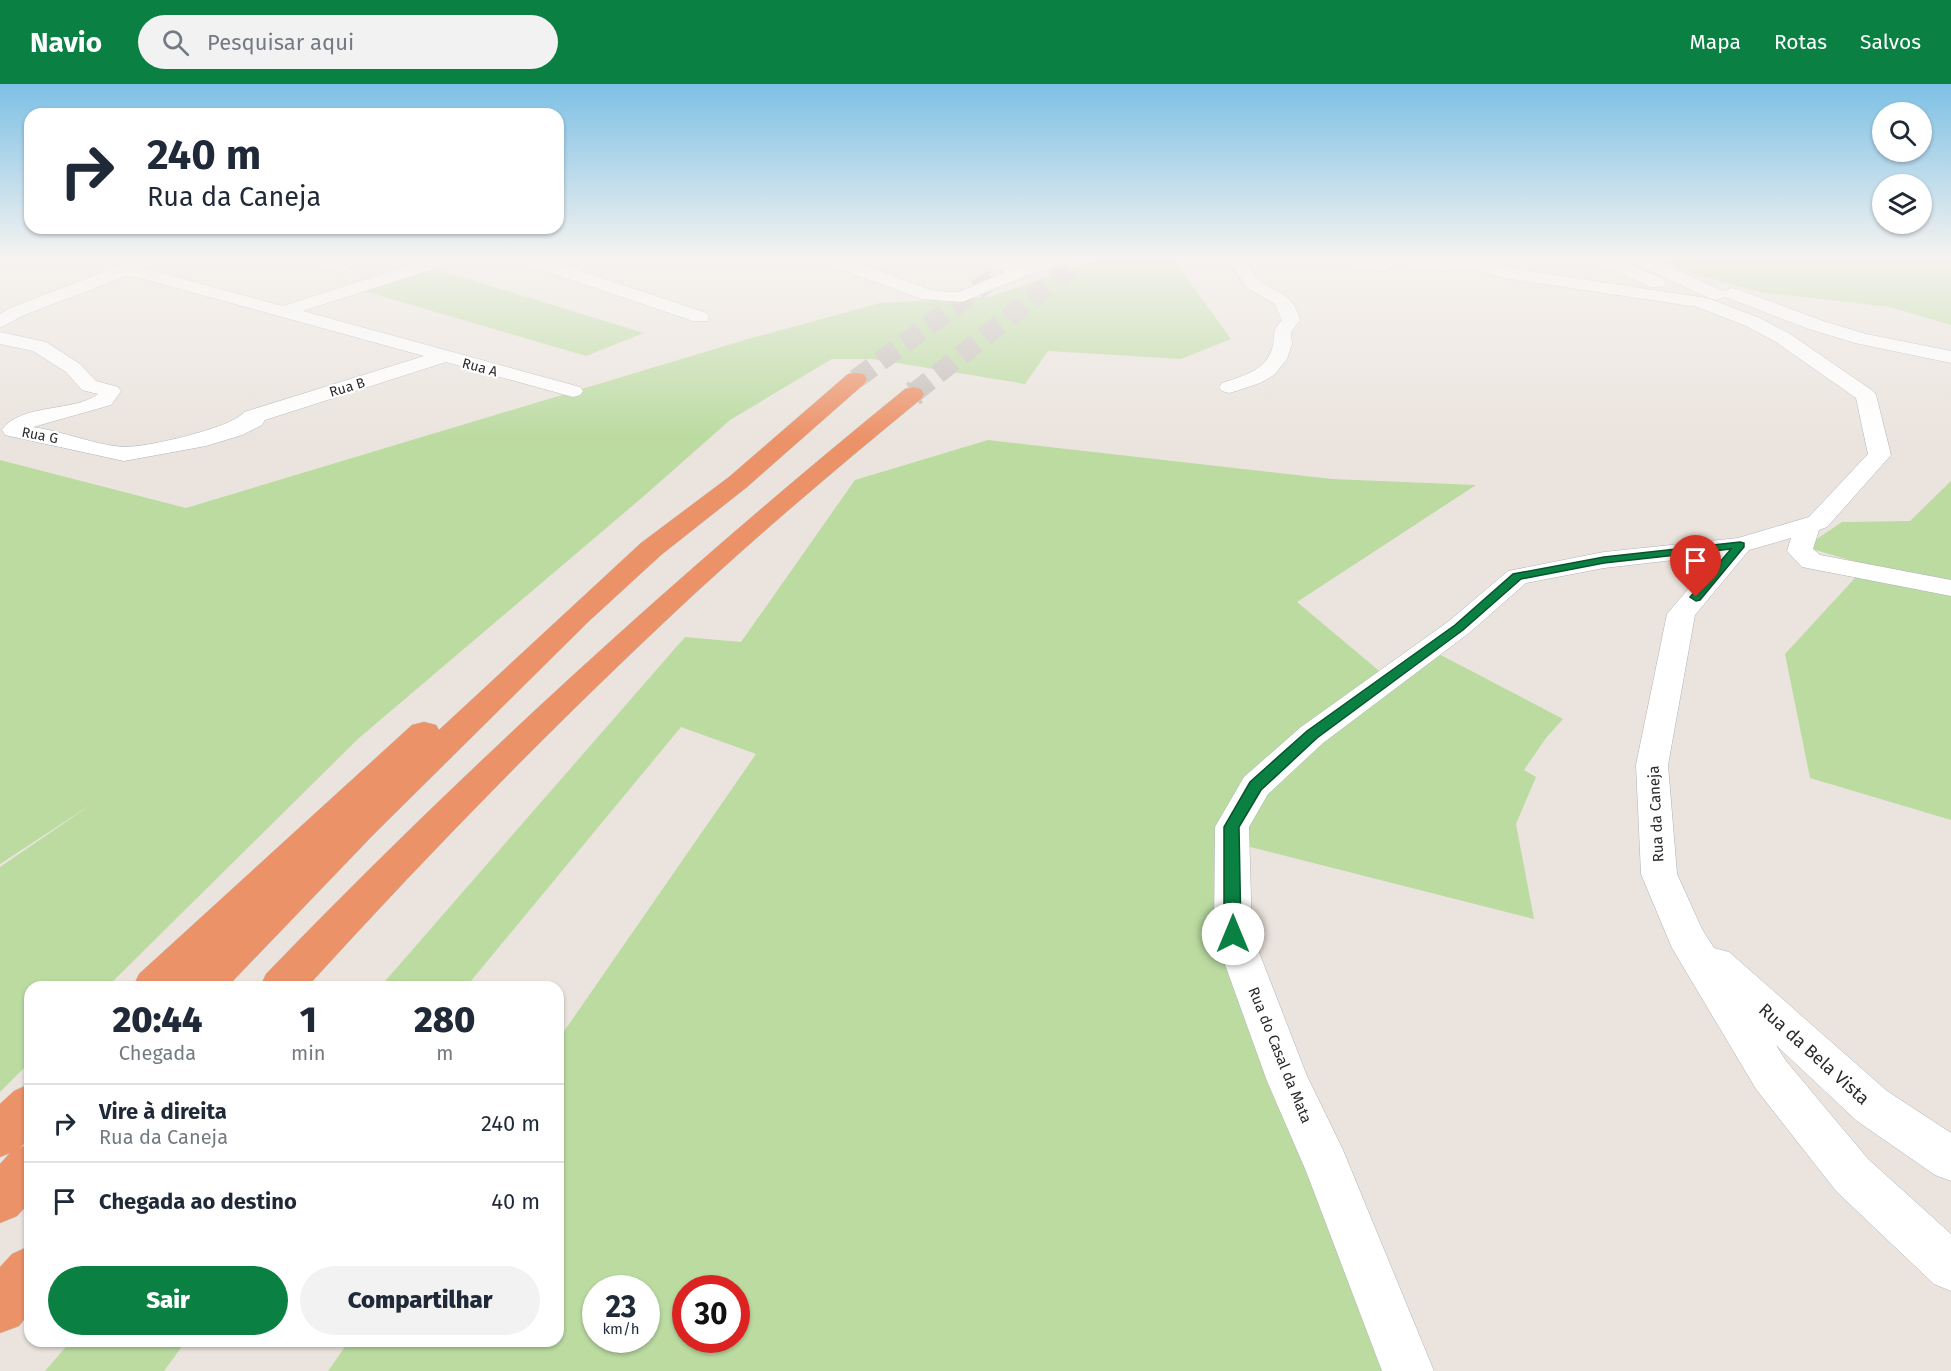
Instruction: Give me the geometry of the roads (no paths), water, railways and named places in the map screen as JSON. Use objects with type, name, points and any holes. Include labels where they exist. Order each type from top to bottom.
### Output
[{"type":"highway","points":[[206,981],[370,816],[578,616],[651,549],[756,465],[856,379]]},
{"type":"highway","points":[[287,981],[430,832],[595,668],[760,520],[913,394]]},
{"type":"highway","points":[[160,981],[553,612],[616,558],[692,505],[756,465]]},
{"type":"highway","points":[[0,1135],[24,1112]]},
{"type":"highway","points":[[0,1199],[24,1173]]},
{"type":"highway","points":[[0,1307],[24,1279]]},
{"type":"street","name":"Rua A","points":[[313,319],[442,357],[573,391]]},
{"type":"street","points":[[1229,387],[1255,379],[1269,371],[1278,360],[1284,340],[1282,332],[1291,319]]},
{"type":"street","points":[[1740,545],[1818,522],[1880,455],[1866,395],[1783,338],[1745,319]]},
{"type":"street","points":[[1801,319],[1862,339],[1951,357]]},
{"type":"street","name":"Rua G","points":[[0,338],[39,346],[73,368],[89,386],[111,392],[104,401],[27,421],[13,430],[124,454],[198,441],[234,430],[254,420],[252,417]]},
{"type":"street","name":"Rua B","points":[[252,417],[442,357]]},
{"type":"street","points":[[1807,526],[1800,551],[1811,561],[1951,588]]},
{"type":"street","name":"Rua da Caneja","points":[[1740,545],[1681,614],[1652,765],[1659,874],[1686,937],[1771,1076],[1852,1175],[1951,1267]]},
{"type":"street","name":"Rua do Casal da Mata","points":[[1408,1371],[1327,1166],[1288,1081],[1233,934],[1232,827],[1256,786],[1312,735],[1459,627],[1517,577],[1604,560],[1740,545]]},
{"type":"street","name":"Rua da Bela Vista","points":[[1686,937],[1872,1106],[1951,1159]]},
{"type":"tunnel","points":[[856,379],[937,319]]},
{"type":"tunnel","points":[[914,393],[1006,319]]}]
